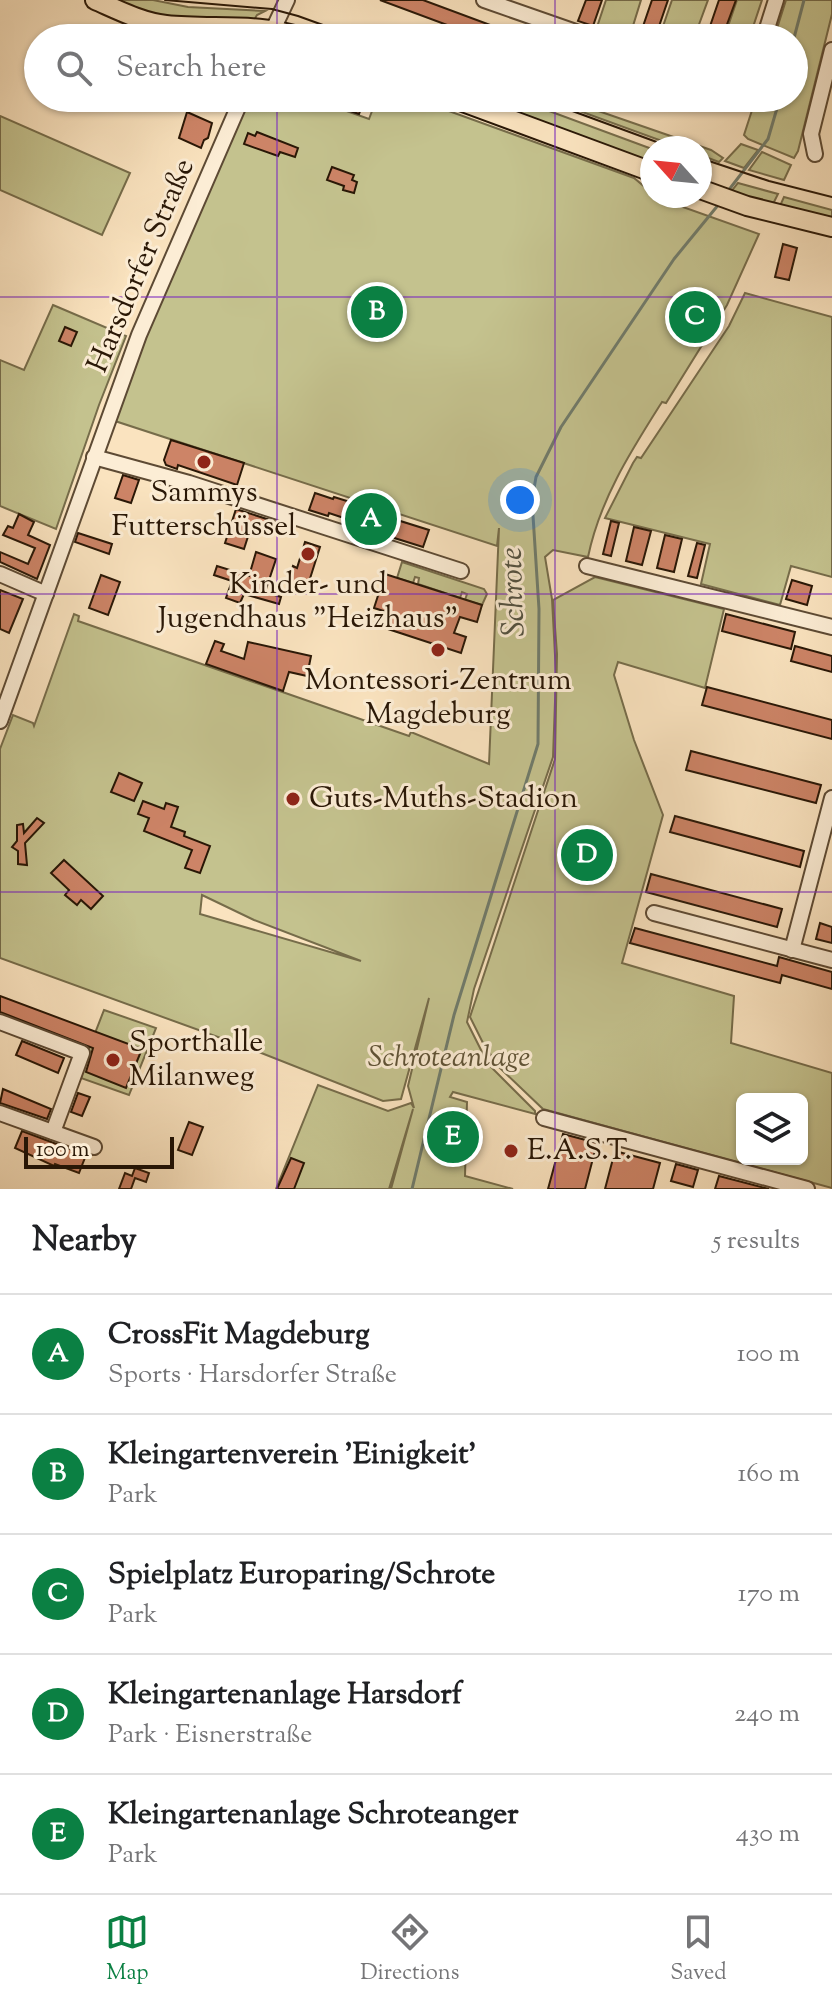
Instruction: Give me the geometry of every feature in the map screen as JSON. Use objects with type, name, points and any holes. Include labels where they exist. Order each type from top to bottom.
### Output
[{"type":"main road","points":[[95,0],[159,24]]},
{"type":"main road","points":[[490,112],[640,168]]},
{"type":"main road","points":[[712,193],[832,227]]},
{"type":"street","points":[[276,24],[287,0]]},
{"type":"street","points":[[484,0],[553,24]]},
{"type":"street","points":[[768,24],[776,0]]},
{"type":"street","points":[[815,154],[811,134],[832,50]]},
{"type":"street","name":"Harsdorfer Straße","points":[[0,721],[160,283],[236,112]]},
{"type":"street","points":[[94,457],[189,483],[461,571]]},
{"type":"street","points":[[587,566],[832,627]]},
{"type":"street","points":[[0,574],[46,594]]},
{"type":"street","points":[[792,950],[832,798]]},
{"type":"street","points":[[654,913],[832,960]]},
{"type":"street","points":[[0,1022],[82,1053],[53,1132]]},
{"type":"street","points":[[0,1113],[94,1147]]},
{"type":"street","points":[[544,1118],[807,1189]]},
{"type":"green space","points":[[110,0],[153,0],[188,7],[265,11],[254,20],[159,18]]},
{"type":"green space","points":[[606,0],[641,0],[634,24],[598,24]]},
{"type":"green space","points":[[672,0],[708,0],[699,24],[664,24]]},
{"type":"green space","points":[[737,0],[762,0],[754,24],[729,24]]},
{"type":"green space","points":[[786,0],[832,0],[832,14],[808,111],[808,24],[778,24]]},
{"type":"green space","name":"Schroteanlage","points":[[244,112],[349,112],[369,119],[372,112],[452,112],[634,178],[640,183],[640,208],[686,208],[759,234],[727,305],[666,403],[662,402],[618,476],[600,515],[588,557],[553,550],[545,557],[552,599],[556,674],[553,757],[474,989],[467,1022],[488,1064],[535,1114],[453,1092],[450,1097],[467,1102],[465,1176],[513,1189],[391,1189],[413,1109],[389,1189],[276,1189],[318,1085],[388,1111],[411,1103],[414,1108],[408,1086],[429,998],[401,1099],[383,1101],[251,1049],[0,958],[0,749],[13,715],[34,726],[74,614],[79,616],[78,621],[409,736],[411,732],[489,764],[499,528],[497,546],[115,421],[162,298]],"holes":[[[202,895],[254,920],[361,961],[200,914]]]},
{"type":"green space","points":[[506,112],[552,112],[640,145],[640,161]]},
{"type":"green space","points":[[582,112],[601,112],[671,136],[648,136]]},
{"type":"green space","points":[[751,112],[808,112],[794,158],[744,135]]},
{"type":"green space","points":[[0,116],[130,173],[102,235],[0,190]]},
{"type":"green space","points":[[741,144],[758,150],[744,168],[725,161]]},
{"type":"green space","points":[[712,151],[723,158],[719,162],[712,159]]},
{"type":"green space","points":[[762,152],[791,165],[784,180],[749,170]]},
{"type":"green space","points":[[738,183],[778,194],[772,206],[730,193]]},
{"type":"green space","points":[[784,197],[832,210],[832,222],[779,208]]},
{"type":"green space","points":[[745,293],[832,317],[832,577],[791,566],[780,605],[701,584],[710,544],[605,518],[633,463],[637,457],[641,458],[729,326]]},
{"type":"green space","points":[[53,305],[126,336],[56,529],[0,506],[0,360],[24,370]]},
{"type":"green space","points":[[402,562],[484,589],[487,594],[482,605],[465,600],[467,594],[462,592],[460,598],[418,584],[419,578],[415,577],[413,583],[397,578]]},
{"type":"green space","points":[[595,577],[724,609],[705,688],[618,662],[614,675],[634,740],[663,815],[622,963],[734,996],[731,1043],[832,1073],[832,1188],[748,1165],[808,1165],[808,1093],[736,1093],[736,1162],[543,1109],[499,1067],[483,1043],[470,1017],[555,759],[557,654],[553,600]]},
{"type":"green space","points":[[104,1010],[156,1028],[129,1095],[78,1077]]},
{"type":"building","points":[[380,0],[423,0],[487,24],[444,24]]},
{"type":"building","points":[[586,0],[602,0],[594,24],[578,21]]},
{"type":"building","points":[[652,0],[668,0],[660,24],[644,24]]},
{"type":"building","points":[[719,0],[736,0],[727,24],[711,24]]},
{"type":"building","points":[[187,112],[212,123],[201,148],[179,138]]},
{"type":"building","points":[[257,132],[298,148],[295,157],[280,152],[278,156],[244,144],[248,133],[255,136]]},
{"type":"building","points":[[332,167],[354,175],[352,180],[357,182],[354,193],[327,180]]},
{"type":"building","points":[[783,244],[797,248],[789,280],[775,277]]},
{"type":"building","points":[[65,327],[77,332],[71,346],[59,341]]},
{"type":"building","points":[[171,440],[244,463],[237,485],[178,465],[177,469],[166,465],[164,460]]},
{"type":"building","points":[[123,475],[139,480],[131,503],[115,498]]},
{"type":"building","points":[[315,493],[395,516],[394,519],[429,530],[423,547],[329,513],[328,516],[309,510]]},
{"type":"building","points":[[236,509],[276,522],[273,531],[252,524],[244,549],[225,543]]},
{"type":"building","points":[[19,514],[34,522],[28,535],[50,545],[37,579],[0,562],[0,552],[28,564],[35,548],[3,535],[8,526],[13,528]]},
{"type":"building","points":[[611,521],[619,523],[611,556],[603,554]]},
{"type":"building","points":[[634,527],[651,531],[642,565],[626,561]]},
{"type":"building","points":[[78,533],[112,544],[109,554],[75,542]]},
{"type":"building","points":[[665,535],[682,539],[674,572],[657,568]]},
{"type":"building","points":[[305,542],[320,547],[307,588],[288,582],[293,566],[297,568]]},
{"type":"building","points":[[697,543],[705,545],[697,578],[688,576]]},
{"type":"building","points":[[256,552],[276,559],[265,592],[281,597],[279,604],[244,594],[240,603],[226,598],[232,581],[214,575],[217,566],[249,576]]},
{"type":"building","points":[[385,574],[482,605],[477,622],[460,617],[454,633],[466,637],[461,653],[385,628],[390,613],[374,608]]},
{"type":"building","points":[[101,575],[120,582],[108,615],[89,608]]},
{"type":"building","points":[[792,580],[812,586],[807,605],[786,599]]},
{"type":"building","points":[[0,590],[23,599],[9,633],[0,629]]},
{"type":"building","points":[[726,614],[795,632],[791,649],[722,631]]},
{"type":"building","points":[[215,641],[224,644],[221,651],[244,659],[248,642],[311,656],[307,676],[289,672],[283,691],[206,664]]},
{"type":"building","points":[[795,646],[832,656],[832,672],[791,661]]},
{"type":"building","points":[[707,687],[832,720],[832,739],[702,705]]},
{"type":"building","points":[[691,751],[821,785],[816,803],[686,770]]},
{"type":"building","points":[[119,773],[142,783],[134,801],[111,792]]},
{"type":"building","points":[[143,801],[164,809],[166,803],[178,807],[171,827],[210,846],[200,873],[185,868],[192,850],[144,831],[149,818],[138,814]]},
{"type":"building","points":[[675,816],[804,851],[800,867],[670,832]]},
{"type":"building","points":[[37,818],[44,823],[25,843],[27,865],[18,864],[18,851],[12,847],[17,841],[17,825],[23,824],[24,833]]},
{"type":"building","points":[[64,860],[103,896],[91,909],[81,900],[77,905],[65,895],[69,890],[51,873]]},
{"type":"building","points":[[651,874],[782,909],[777,927],[646,892]]},
{"type":"building","points":[[820,923],[832,927],[832,943],[816,939]]},
{"type":"building","points":[[635,928],[777,966],[779,957],[832,972],[832,989],[782,975],[780,983],[630,943]]},
{"type":"building","points":[[0,996],[142,1049],[126,1088],[86,1072],[93,1048],[0,1012]]},
{"type":"building","points":[[22,1041],[64,1058],[58,1073],[16,1055]]},
{"type":"building","points":[[3,1089],[51,1109],[47,1119],[0,1103]]},
{"type":"building","points":[[78,1093],[90,1097],[82,1116],[71,1112]]},
{"type":"building","points":[[189,1122],[203,1127],[192,1155],[178,1150]]},
{"type":"building","points":[[22,1131],[86,1155],[79,1173],[54,1166],[15,1148]]},
{"type":"building","points":[[563,1134],[597,1143],[585,1189],[548,1189]]},
{"type":"building","points":[[615,1151],[660,1163],[653,1189],[605,1189]]},
{"type":"building","points":[[291,1158],[304,1163],[294,1189],[277,1189]]},
{"type":"building","points":[[676,1164],[698,1170],[693,1187],[671,1181]]},
{"type":"building","points":[[135,1168],[149,1173],[146,1182],[135,1178],[131,1189],[119,1189],[125,1173],[132,1176]]},
{"type":"building","points":[[719,1176],[769,1189],[715,1189]]},
{"type":"waterway","name":"Schrote","points":[[798,24],[804,0]]},
{"type":"waterway","name":"Schrote","points":[[728,191],[768,139],[776,112]]},
{"type":"waterway","name":"Schrote","points":[[412,1189],[454,1015],[538,744],[539,609],[532,500],[536,477],[561,427],[674,259],[719,204]]},
{"type":"tram line","points":[[165,0],[272,9],[320,24]]},
{"type":"tram line","points":[[575,112],[640,136]]},
{"type":"tram line","points":[[712,162],[832,197]]},
{"type":"place","name":"Kleingartenverein 'Einigkeit'","points":[[377,312]]},
{"type":"place","name":"Spielplatz Europaring/Schrote","points":[[695,317]]},
{"type":"place","name":"Sammys Futterschüssel","points":[[204,462]]},
{"type":"place","name":"CrossFit Magdeburg","points":[[371,519]]},
{"type":"place","name":"Kinder- und Jugendhaus \"Heizhaus\"","points":[[308,554]]},
{"type":"place","name":"Montessori-Zentrum Magdeburg","points":[[438,650]]},
{"type":"place","name":"Guts-Muths-Stadion","points":[[293,799]]},
{"type":"place","name":"Kleingartenanlage Harsdorf","points":[[587,855]]},
{"type":"place","name":"Sporthalle Milanweg","points":[[113,1060]]},
{"type":"place","name":"Kleingartenanlage Schroteanger","points":[[453,1137]]},
{"type":"place","name":"E.A.S.T.","points":[[511,1151]]}]
